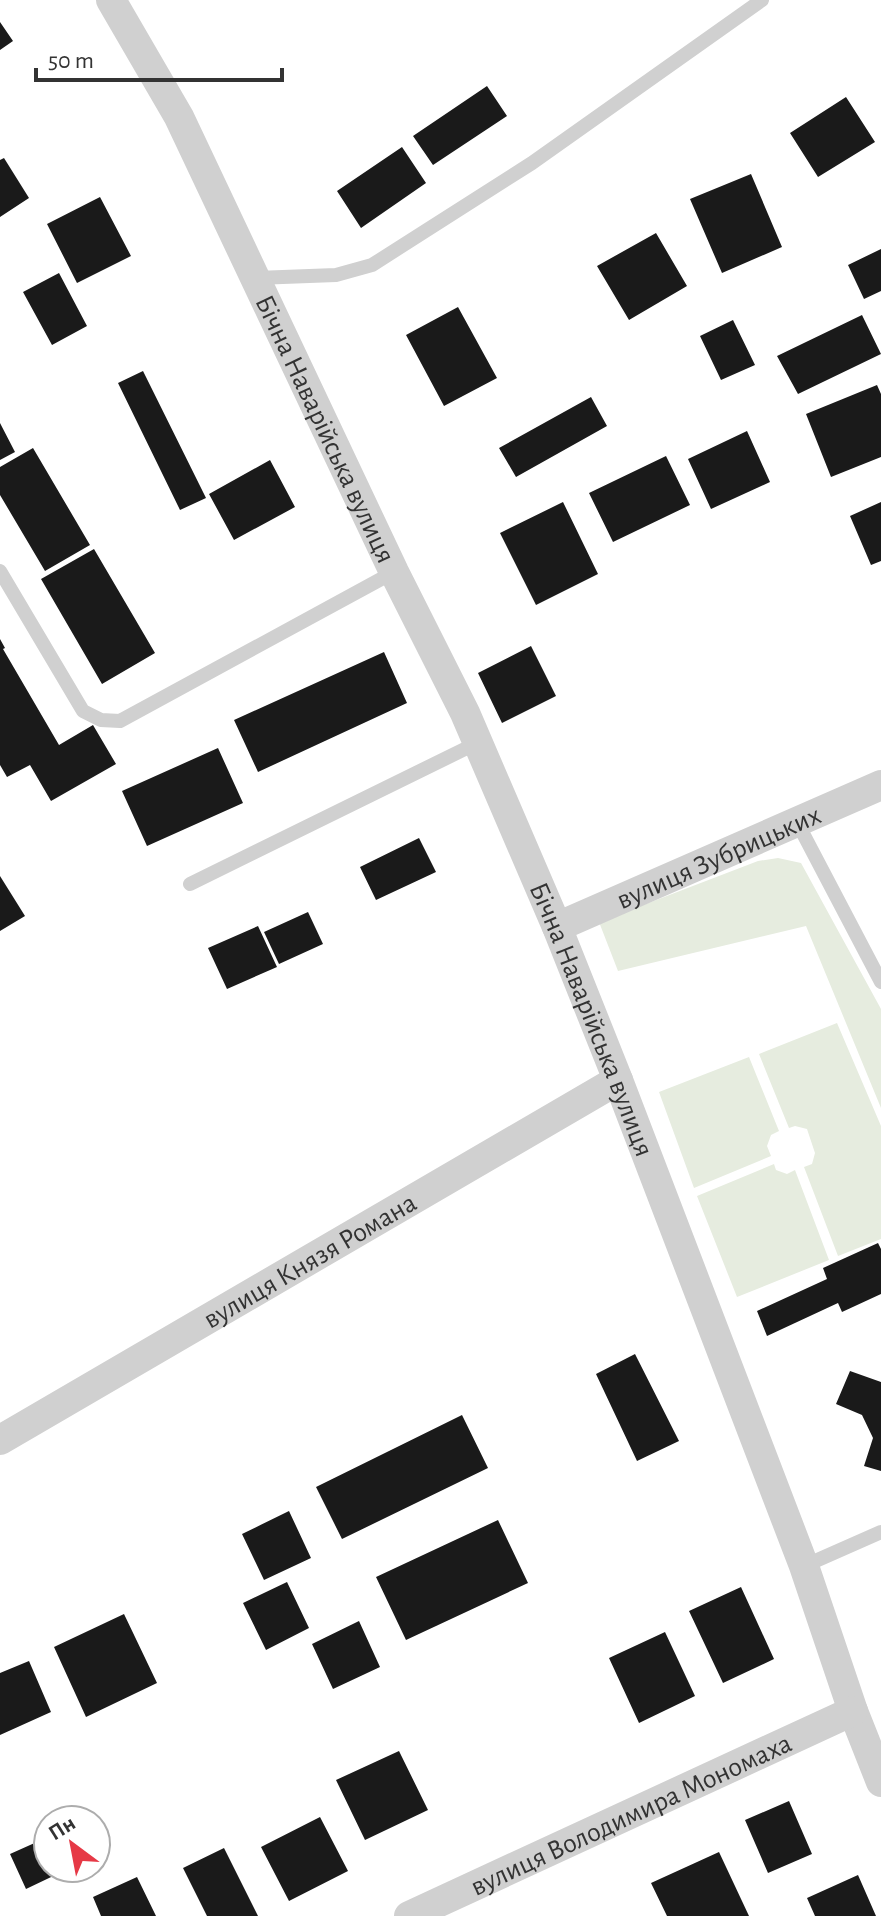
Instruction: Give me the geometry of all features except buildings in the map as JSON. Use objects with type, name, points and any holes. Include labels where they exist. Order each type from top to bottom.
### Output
[{"type":"street","name":"Бічна Наварійська вулиця","points":[[111,0],[179,117],[477,743],[557,927],[804,1566],[853,1711],[881,1782]]},
{"type":"street","name":"вулиця Зубрицьких","points":[[557,927],[881,785]]},
{"type":"street","name":"вулиця Князя Романа","points":[[0,1440],[618,1080]]},
{"type":"street","name":"вулиця Володимира Мономаха","points":[[409,1916],[853,1711]]},
{"type":"lane","name":"Бічна Наварійська вулиця","points":[[256,278],[336,275],[372,265],[532,163],[762,0]]},
{"type":"lane","points":[[0,571],[83,711],[101,720],[120,721],[394,572]]},
{"type":"lane","points":[[190,884],[477,743]]},
{"type":"lane","points":[[797,822],[881,982]]},
{"type":"lane","points":[[804,1566],[881,1532]]},
{"type":"shaded area","points":[[778,858],[801,863],[881,1009],[881,1108],[806,926],[618,971],[599,922],[758,861]]},
{"type":"shaded area","points":[[837,1023],[881,1126],[881,1239],[838,1256],[804,1167],[812,1164],[815,1153],[807,1129],[789,1128],[759,1054]]},
{"type":"shaded area","points":[[749,1057],[779,1131],[771,1135],[767,1146],[771,1156],[694,1188],[659,1092]]},
{"type":"shaded area","points":[[774,1164],[776,1170],[787,1174],[795,1170],[829,1260],[737,1297],[697,1196]]}]
